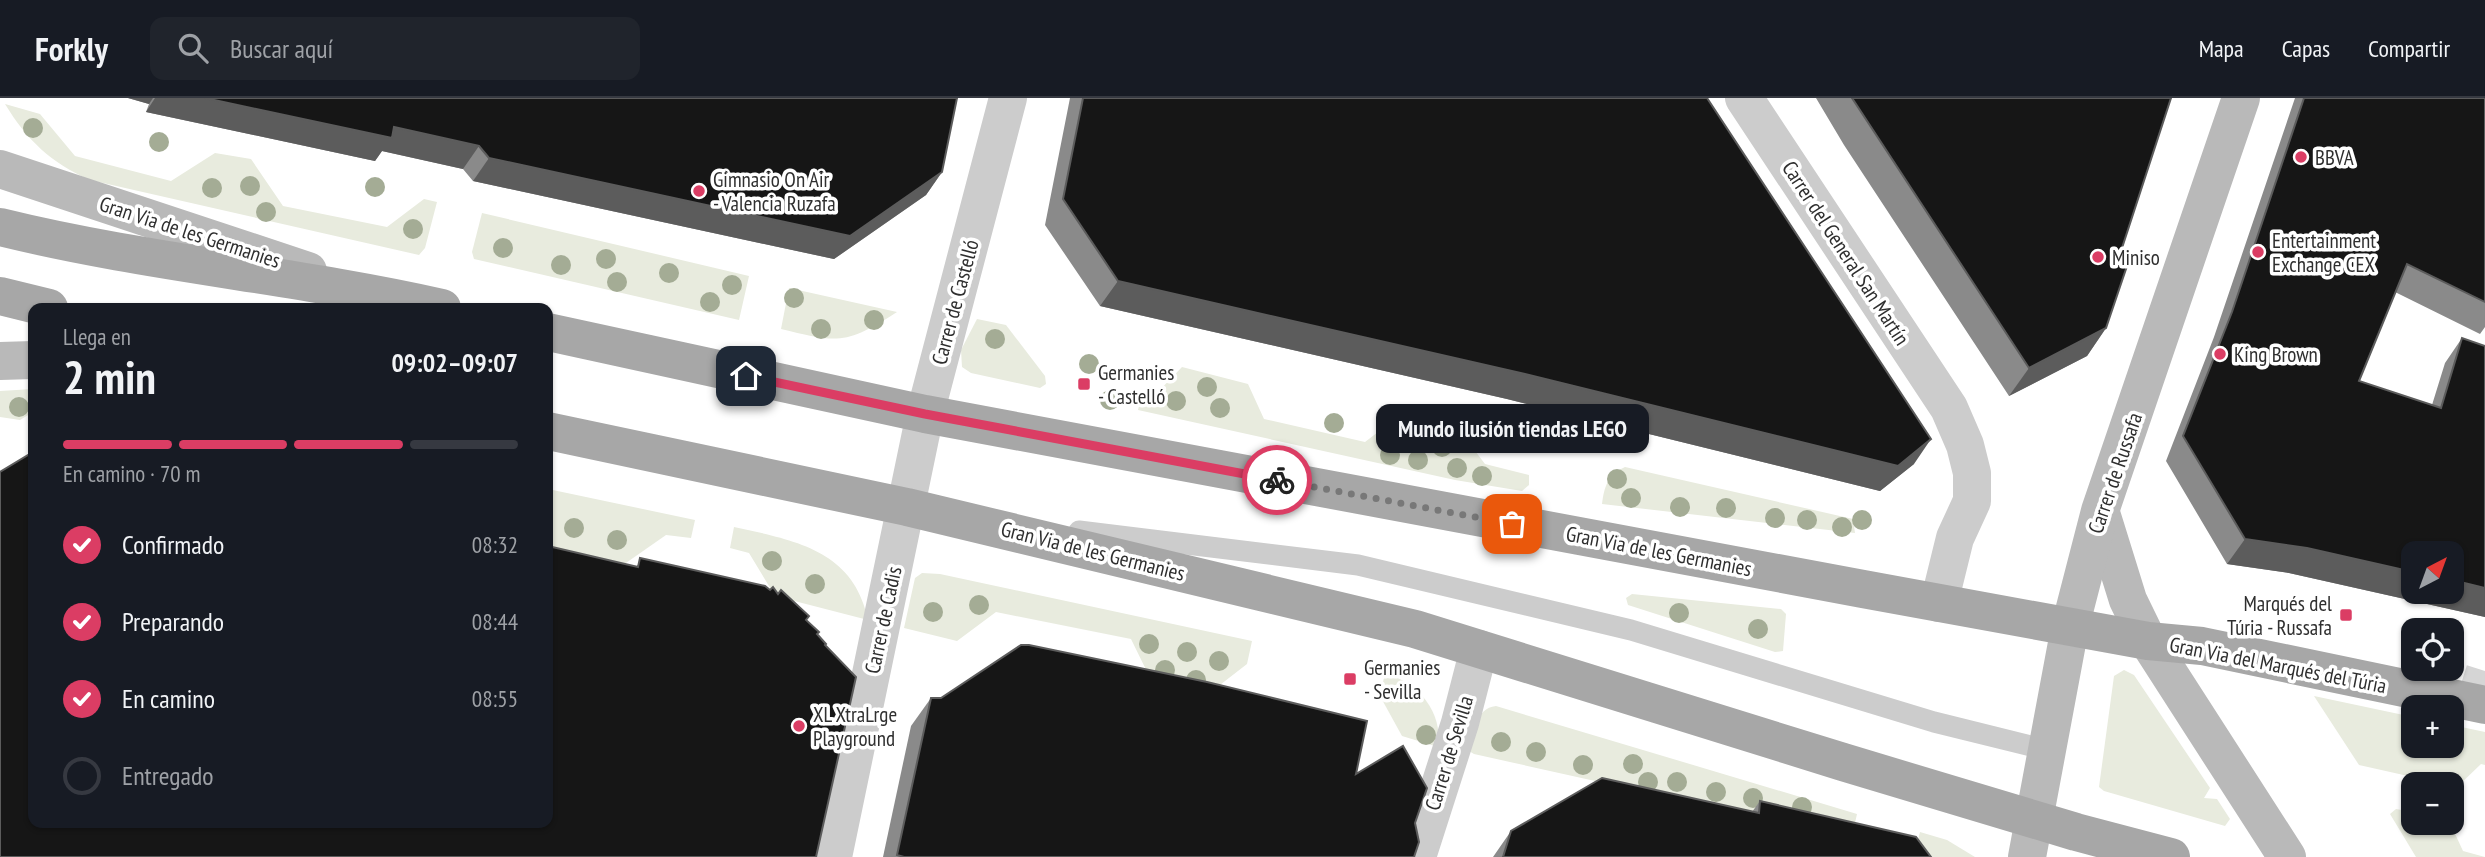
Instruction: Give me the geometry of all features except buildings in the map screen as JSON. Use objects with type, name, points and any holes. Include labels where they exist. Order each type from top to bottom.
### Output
[{"type":"main road","name":"Carrer de Russafa","points":[[2027,857],[2070,627],[2100,511],[2241,98]]},
{"type":"main road","name":"Gran Via de les Germanies","points":[[0,169],[380,294]]},
{"type":"main road","name":"Gran Via de les Germanies","points":[[0,227],[106,251],[380,294],[420,303]]},
{"type":"main road","points":[[0,296],[29,303]]},
{"type":"main road","name":"Gran Via de les Germanies","points":[[553,333],[925,414],[2070,627]]},
{"type":"main road","points":[[0,361],[28,360]]},
{"type":"main road","name":"Gran Via de les Germanies","points":[[553,432],[907,506],[1415,629],[2034,819]]},
{"type":"main road","points":[[2100,511],[2128,600],[2148,641],[2287,857]]},
{"type":"main road","name":"Gran Via del Marqués del Túria","points":[[2070,627],[2148,641],[2202,646],[2485,705]]},
{"type":"main road","points":[[2034,819],[2171,857]]},
{"type":"main road","points":[[2076,832],[2125,857]]},
{"type":"street","name":"Carrer de Castelló","points":[[907,506],[925,414],[1007,98]]},
{"type":"street","name":"Carrer del General San Martín","points":[[1744,98],[1949,408],[1965,445],[1972,473],[1972,500],[1955,538],[1940,603]]},
{"type":"street","points":[[0,149],[43,183]]},
{"type":"street","name":"Carrer de Cadis","points":[[833,857],[907,506]]},
{"type":"street","name":"Carrer de Sevilla","points":[[1418,857],[1460,723],[1479,649]]},
{"type":"lane","points":[[907,506],[1138,540],[1358,565],[1631,630],[1934,722],[2047,750]]},
{"type":"shaded area","points":[[5,104],[40,114],[75,156],[171,181],[215,153],[251,159],[283,206],[387,227],[424,199],[437,202],[425,248],[419,255],[90,180],[63,166],[41,149],[22,129]]},
{"type":"shaded area","points":[[482,213],[749,276],[739,320],[474,259],[472,252]]},
{"type":"shaded area","points":[[789,288],[897,312],[853,336],[829,338],[800,334],[781,329]]},
{"type":"shaded area","points":[[977,319],[1006,325],[1045,376],[1046,384],[1040,388],[971,373],[962,367],[961,350]]},
{"type":"shaded area","points":[[1182,367],[1248,384],[1264,419],[1365,442],[1395,419],[1460,431],[1485,464],[1529,475],[1529,485],[1522,491],[1455,480],[1138,410],[1142,394],[1154,396]]},
{"type":"shaded area","points":[[28,389],[28,415],[20,420],[0,417],[0,391]]},
{"type":"shaded area","points":[[1625,467],[1853,519],[1855,533],[1602,504],[1608,482],[1615,473]]},
{"type":"shaded area","points":[[553,490],[695,520],[691,538],[666,535],[623,565],[553,548]]},
{"type":"shaded area","points":[[734,527],[799,544],[835,563],[850,578],[861,596],[868,620],[775,596],[749,553],[730,548]]},
{"type":"shaded area","points":[[922,573],[940,574],[1252,641],[1247,664],[1207,695],[1153,684],[1131,639],[996,612],[957,641],[904,628],[915,578]]},
{"type":"shaded area","points":[[1632,594],[1781,609],[1786,614],[1783,651],[1775,652],[1628,605],[1626,598]]},
{"type":"shaded area","points":[[2124,670],[2134,675],[2210,788],[2204,798],[2217,799],[2230,819],[2225,826],[2104,791],[2099,787],[2114,676]]},
{"type":"shaded area","points":[[1385,673],[1408,684],[1426,700],[1436,722],[1438,747],[1402,736],[1380,696]]},
{"type":"shaded area","points":[[2314,696],[2401,714],[2401,758],[2464,758],[2464,728],[2485,732],[2485,765],[2481,764],[2464,780],[2464,772],[2401,772],[2401,774],[2359,765]]},
{"type":"shaded area","points":[[1496,706],[1857,814],[1855,823],[1829,833],[1474,754],[1469,751],[1476,723],[1484,711]]},
{"type":"shaded area","points":[[2396,809],[2401,810],[2401,832],[2390,814]]},
{"type":"shaded area","points":[[1920,832],[1947,840],[1975,857],[1919,857],[1915,851]]},
{"type":"shaded area","points":[[2403,835],[2456,835],[2463,851],[2485,857],[2416,857]]},
{"type":"tunnel","points":[[2475,703],[2485,671]]},
{"type":"way so far","points":[[1277,480],[1512,524]]},
{"type":"place","name":"BBVA","points":[[2301,157]]},
{"type":"place","name":"Gimnasio On Air - Valencia Ruzafa","points":[[699,191]]},
{"type":"place","name":"Entertainment Exchange CEX","points":[[2258,252]]},
{"type":"place","name":"Miniso","points":[[2098,257]]},
{"type":"place","name":"King Brown","points":[[2220,354]]},
{"type":"place","name":"Germanies - Castelló","points":[[1084,384]]},
{"type":"place","name":"Mundo ilusión tiendas LEGO","points":[[1512,524]]},
{"type":"place","name":"Marqués del Túria - Russafa","points":[[2346,615]]},
{"type":"place","name":"Germanies - Sevilla","points":[[1350,679]]},
{"type":"place","name":"XL XtraLrge Playground","points":[[799,726]]},
{"type":"route","points":[[746,376],[925,414],[1277,480]]}]
